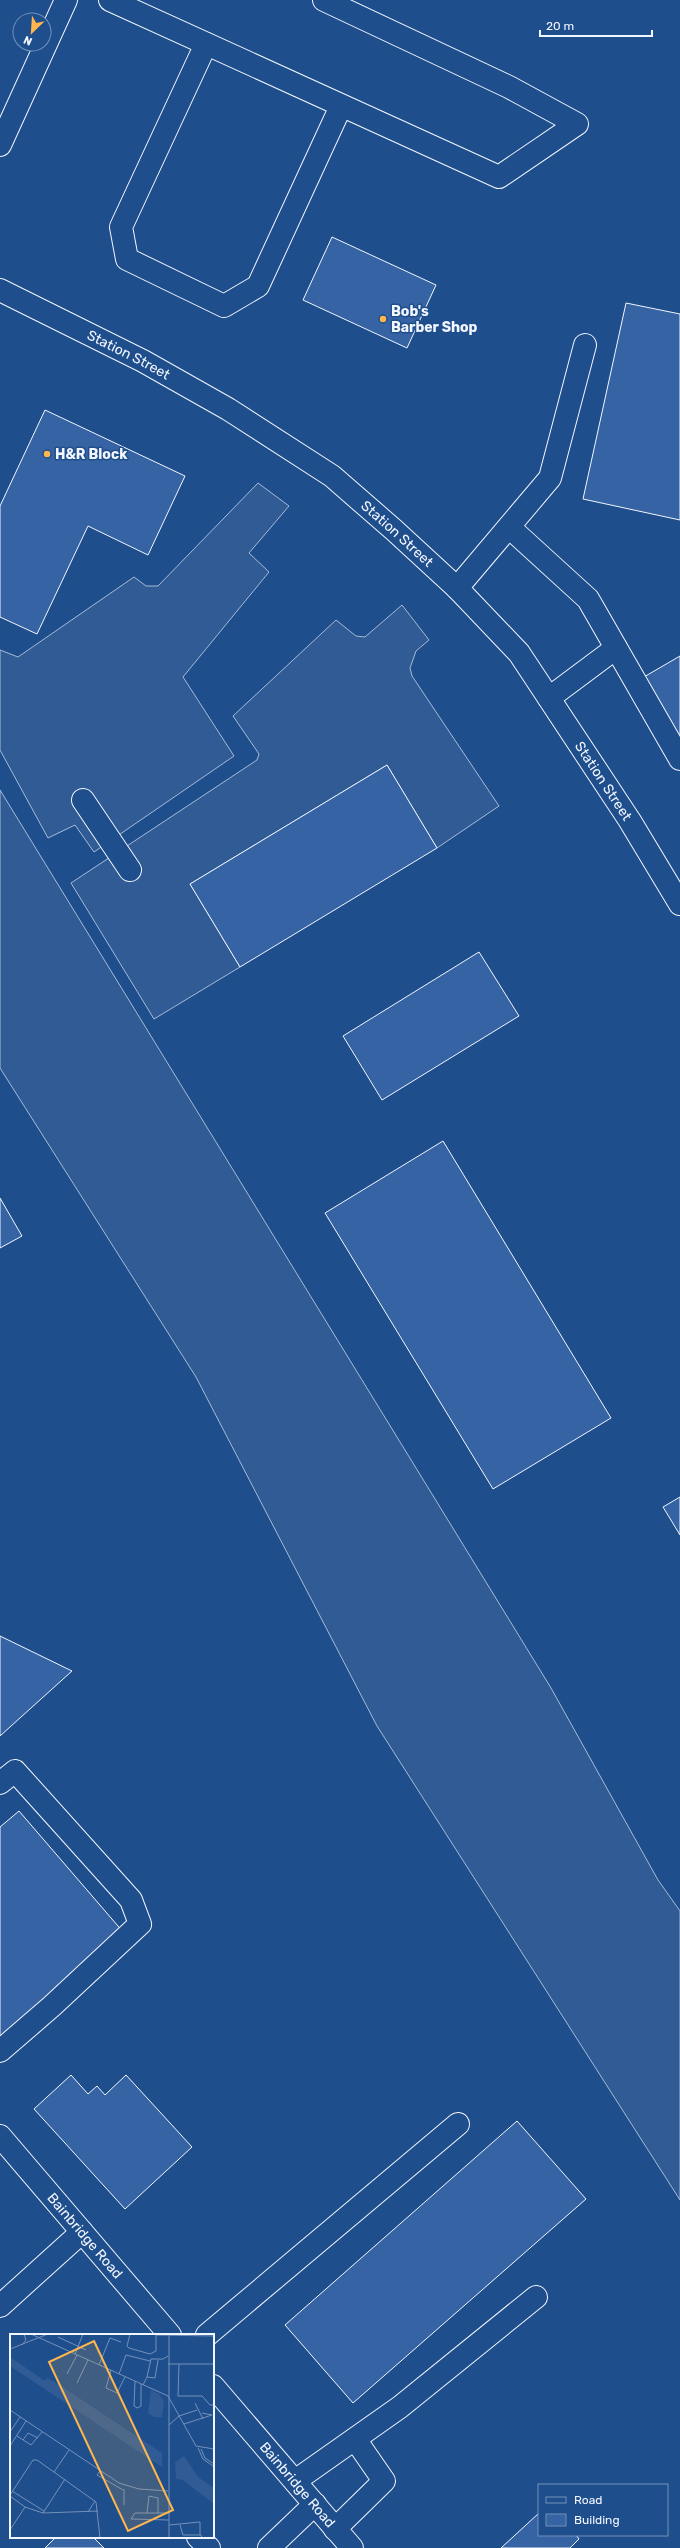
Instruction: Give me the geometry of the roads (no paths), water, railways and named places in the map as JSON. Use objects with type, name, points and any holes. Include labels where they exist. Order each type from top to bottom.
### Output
[{"type":"street","points":[[0,145],[66,0]]},
{"type":"street","points":[[110,0],[341,106],[499,176],[577,124],[509,87],[324,0]]},
{"type":"street","points":[[206,44],[121,227],[127,259],[224,306],[258,286],[341,106]]},
{"type":"street","name":"Station Street","points":[[0,290],[143,361],[228,409],[305,456],[332,476],[394,530],[457,588],[519,653],[630,821],[680,904]]},
{"type":"street","points":[[457,588],[550,478],[585,345]]},
{"type":"street","points":[[508,527],[588,598],[680,759]]},
{"type":"street","points":[[549,698],[616,648]]},
{"type":"street","points":[[83,800],[130,870]]},
{"type":"street","points":[[0,1783],[15,1771],[131,1900],[140,1924],[52,2006],[0,2051]]},
{"type":"street","points":[[208,2334],[458,2124]]},
{"type":"street","name":"Bainbridge Road","points":[[0,2136],[169,2334]]},
{"type":"street","points":[[0,2306],[82,2232]]},
{"type":"street","points":[[295,2481],[400,2407],[536,2297]]},
{"type":"street","name":"Bainbridge Road","points":[[214,2387],[352,2548]]},
{"type":"street","points":[[335,2529],[384,2481],[355,2439]]},
{"type":"street","points":[[269,2548],[314,2504]]},
{"type":"street","points":[[199,2538],[209,2548]]},
{"type":"place","name":"Bob's Barber Shop","points":[[383,319]]},
{"type":"place","name":"H&R Block","points":[[47,454]]}]
